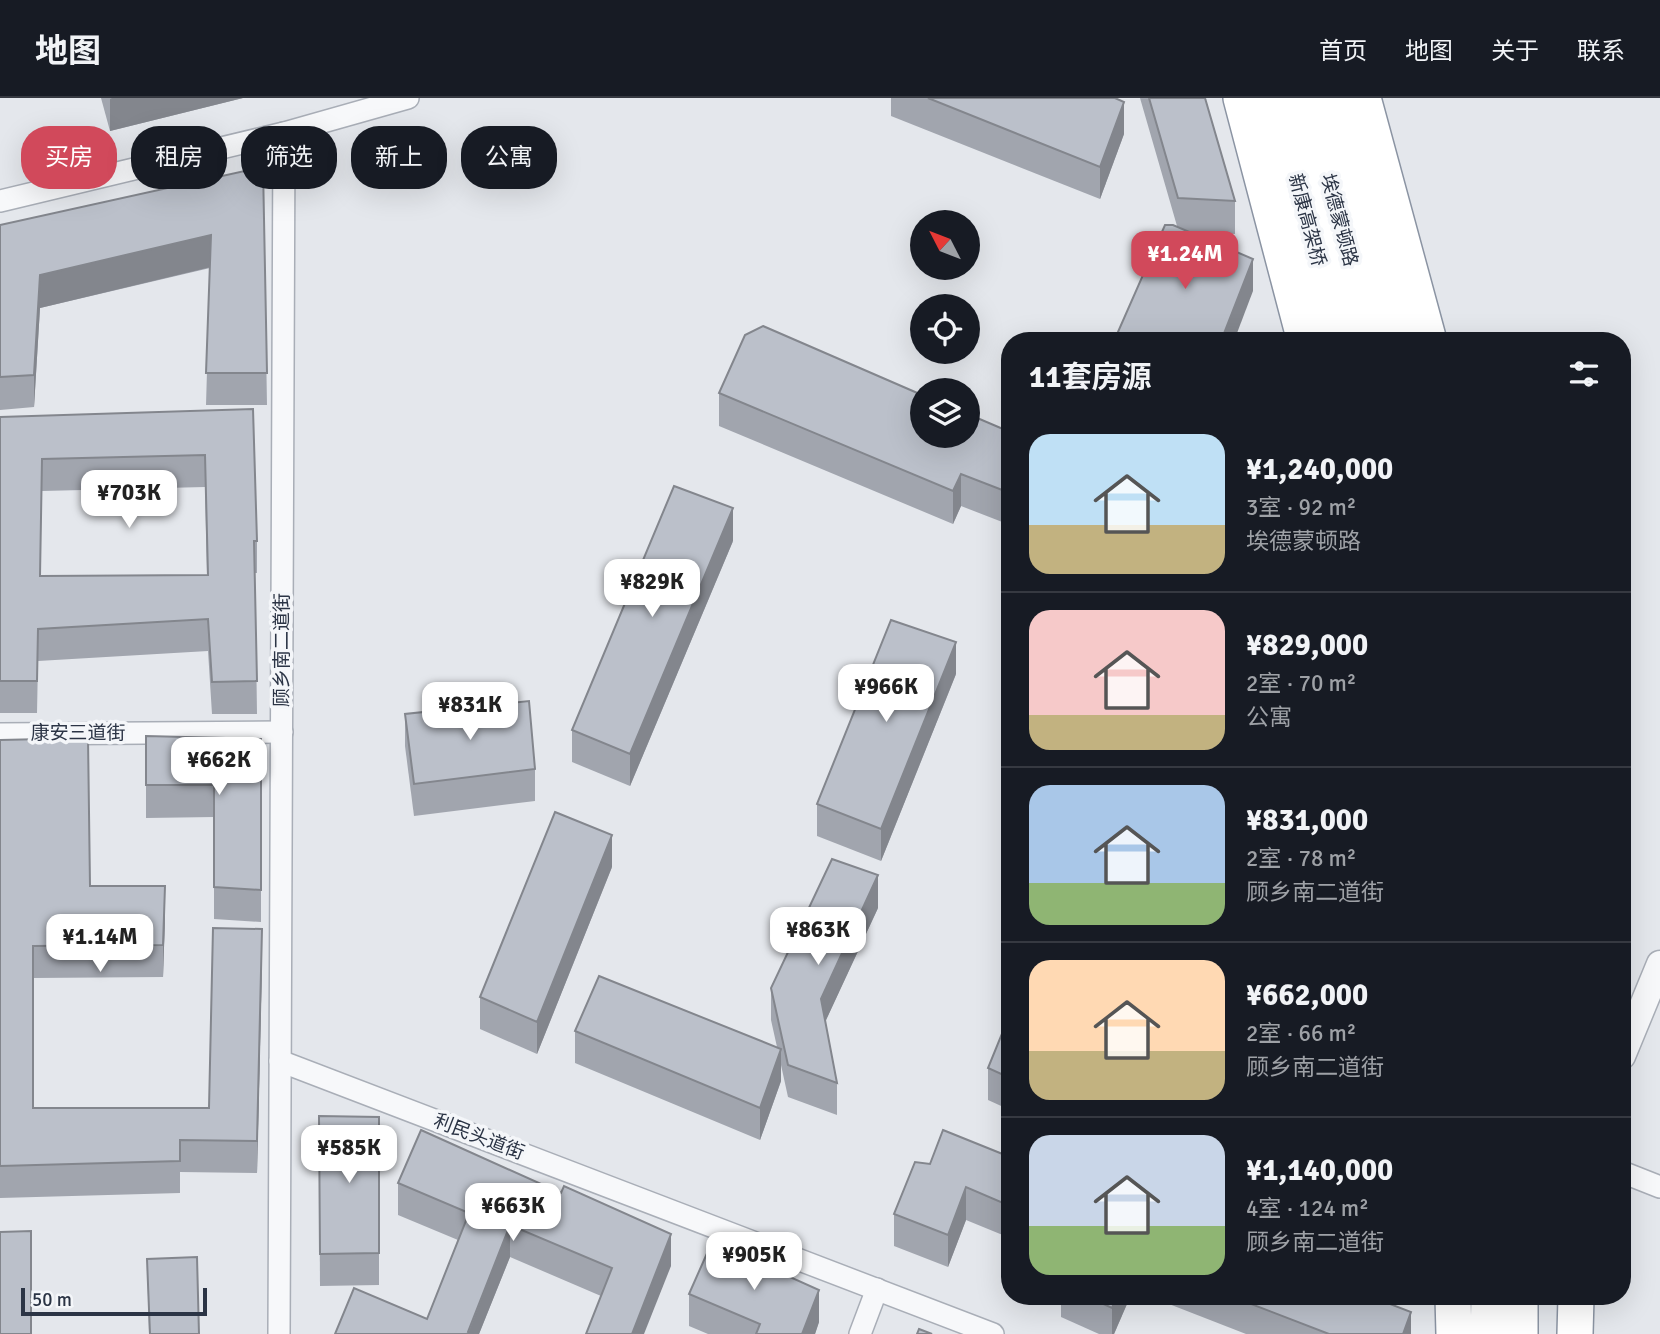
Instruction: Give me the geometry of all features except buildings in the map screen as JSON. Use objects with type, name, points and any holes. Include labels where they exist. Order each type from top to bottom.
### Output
[{"type":"highway","points":[[1241,98],[1303,332]]},
{"type":"highway","name":"新康高架桥","points":[[1274,98],[1337,332]]},
{"type":"highway","name":"埃德蒙顿路","points":[[1305,98],[1370,332]]},
{"type":"highway","name":"埃德蒙顿路","points":[[1334,98],[1398,332]]},
{"type":"highway","points":[[1363,98],[1427,332]]},
{"type":"highway","points":[[1453,1305],[1454,1334]]},
{"type":"highway","points":[[1488,1334],[1489,1305]]},
{"type":"highway","points":[[1520,1305],[1520,1334]]},
{"type":"highway","points":[[1575,1334],[1576,1305]]},
{"type":"street","points":[[309,126],[408,98]]},
{"type":"street","points":[[0,201],[241,143]]},
{"type":"street","name":"顾乡南二道街","points":[[279,1334],[284,189]]},
{"type":"street","name":"康安三道街","points":[[0,734],[282,732]]},
{"type":"street","points":[[1631,1034],[1660,964]]},
{"type":"street","name":"利民头道街","points":[[280,1061],[993,1334]]},
{"type":"street","points":[[1631,1176],[1660,1187]]},
{"type":"street","points":[[860,1334],[877,1289]]}]
